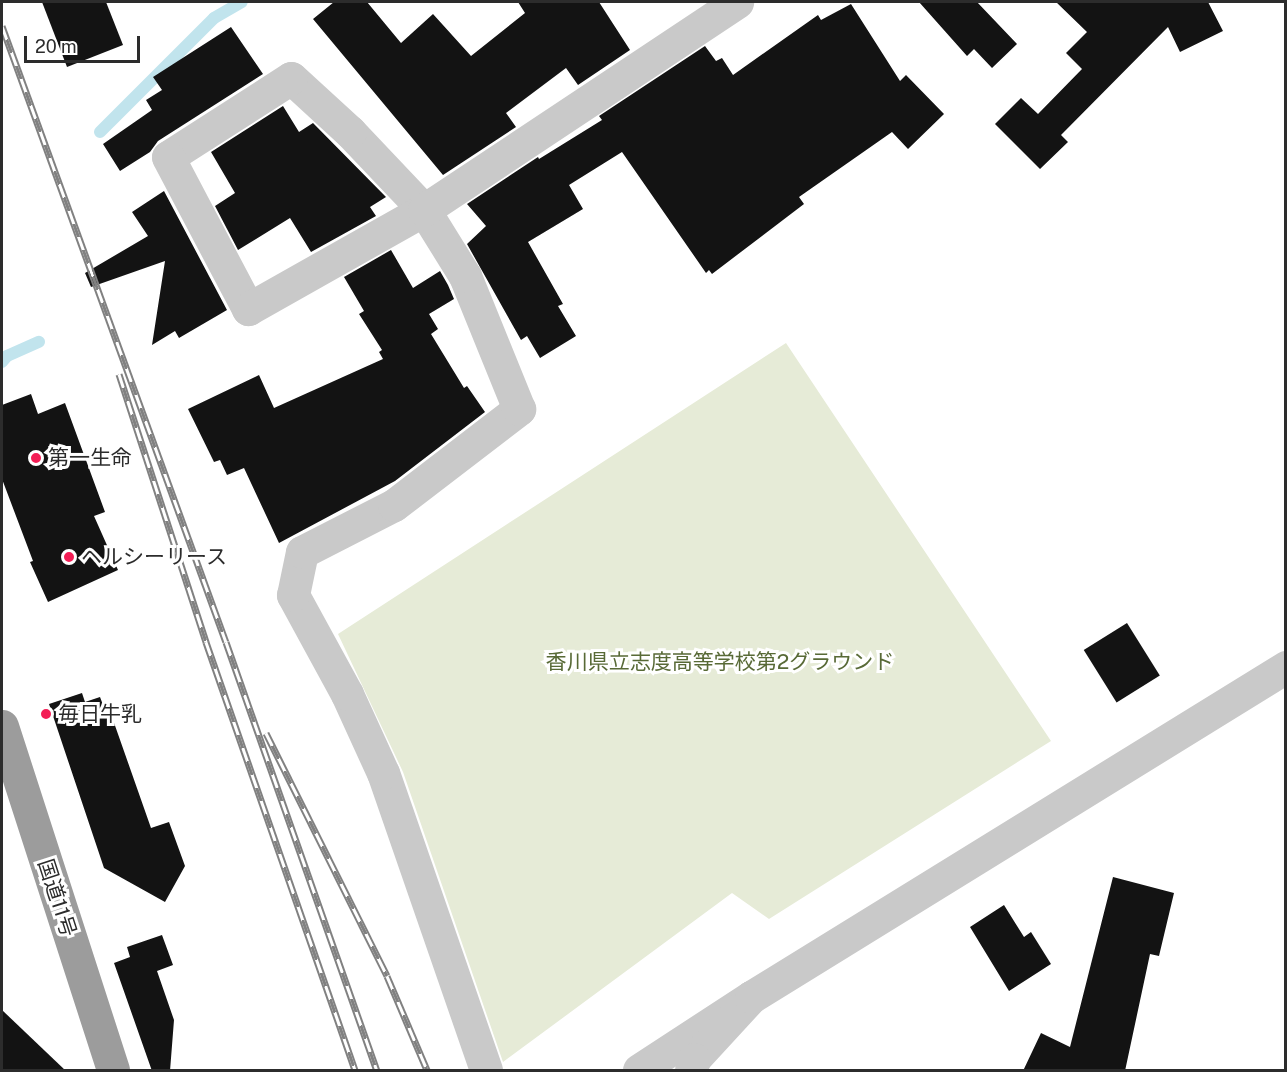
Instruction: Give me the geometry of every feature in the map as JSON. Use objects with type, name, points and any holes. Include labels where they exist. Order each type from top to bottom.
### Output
[{"type":"highway","name":"国道11号","points":[[2,726],[113,1071]]},
{"type":"street","points":[[486,1071],[383,773],[347,694],[293,595],[302,552],[394,505],[519,409],[465,276],[424,210],[350,132],[291,78],[168,157],[248,309],[424,210],[737,2]]},
{"type":"street","points":[[639,1071],[751,997],[1286,667]]},
{"type":"street","points":[[690,1071],[694,1059],[751,997]]},
{"type":"green space","name":"香川県立志度高等学校第2グラウンド","points":[[786,343],[1051,741],[769,919],[732,893],[503,1062],[403,772],[338,634]]},
{"type":"building","points":[[42,2],[106,2],[123,45],[67,67]]},
{"type":"building","points":[[334,2],[367,2],[401,43],[433,14],[471,56],[525,13],[518,2],[599,2],[630,50],[578,85],[566,68],[506,113],[516,127],[443,175],[313,19]]},
{"type":"building","points":[[919,2],[977,2],[1017,44],[992,68],[974,49],[967,56]]},
{"type":"building","points":[[1056,2],[1208,2],[1223,31],[1180,52],[1168,27],[1061,135],[1068,142],[1040,169],[995,124],[1021,98],[1038,114],[1082,69],[1066,53],[1087,32]]},
{"type":"building","points":[[851,4],[900,81],[906,75],[944,114],[908,149],[892,132],[799,197],[804,204],[712,274],[709,270],[706,273],[622,152],[569,185],[583,209],[528,242],[563,304],[558,306],[576,336],[540,358],[527,336],[521,340],[467,244],[486,226],[467,204],[538,157],[539,159],[602,120],[599,116],[705,46],[716,61],[722,58],[733,75],[818,15],[821,20]]},
{"type":"building","points":[[231,27],[263,74],[158,141],[150,152],[120,171],[103,144],[152,110],[146,100],[162,90],[153,77]]},
{"type":"building","points":[[283,106],[299,132],[313,123],[386,197],[370,207],[376,216],[311,252],[290,218],[238,250],[215,206],[235,193],[211,152]]},
{"type":"building","points":[[164,191],[227,310],[179,338],[175,331],[152,345],[165,261],[91,287],[85,273],[148,236],[132,212]]},
{"type":"building","points":[[391,250],[413,288],[440,271],[454,299],[429,314],[438,329],[431,334],[464,388],[467,386],[485,412],[395,481],[279,543],[244,468],[227,475],[220,460],[214,462],[188,409],[259,375],[274,408],[383,359],[379,352],[382,350],[359,314],[364,311],[344,277]]},
{"type":"building","points":[[31,394],[38,414],[65,403],[105,512],[94,516],[118,570],[48,602],[30,562],[33,561],[2,479],[2,405]]},
{"type":"building","points":[[1127,623],[1160,676],[1117,703],[1084,650]]},
{"type":"building","points":[[82,693],[85,702],[100,697],[108,718],[112,717],[151,828],[169,822],[185,866],[165,902],[104,868],[49,704]]},
{"type":"building","points":[[1113,877],[1174,893],[1159,956],[1150,954],[1125,1071],[1023,1071],[1041,1033],[1070,1047]]},
{"type":"building","points":[[1004,905],[1024,937],[1031,932],[1051,964],[1009,991],[970,927]]},
{"type":"building","points":[[162,935],[173,965],[157,971],[174,1020],[170,1071],[152,1071],[114,963],[130,957],[127,947]]},
{"type":"building","points":[[2,1010],[66,1071],[2,1071]]},
{"type":"waterway","points":[[100,132],[214,18],[242,2]]},
{"type":"waterway","points":[[2,362],[7,356],[39,342]]},
{"type":"railway","points":[[2,26],[226,642],[377,1070]]},
{"type":"railway","points":[[119,374],[206,642],[355,1070]]},
{"type":"railway","points":[[266,733],[387,976],[427,1070]]},
{"type":"place","name":"第一生命","points":[[36,458]]},
{"type":"place","name":"ヘルシーリース","points":[[69,557]]},
{"type":"place","name":"毎日牛乳","points":[[46,714]]}]
